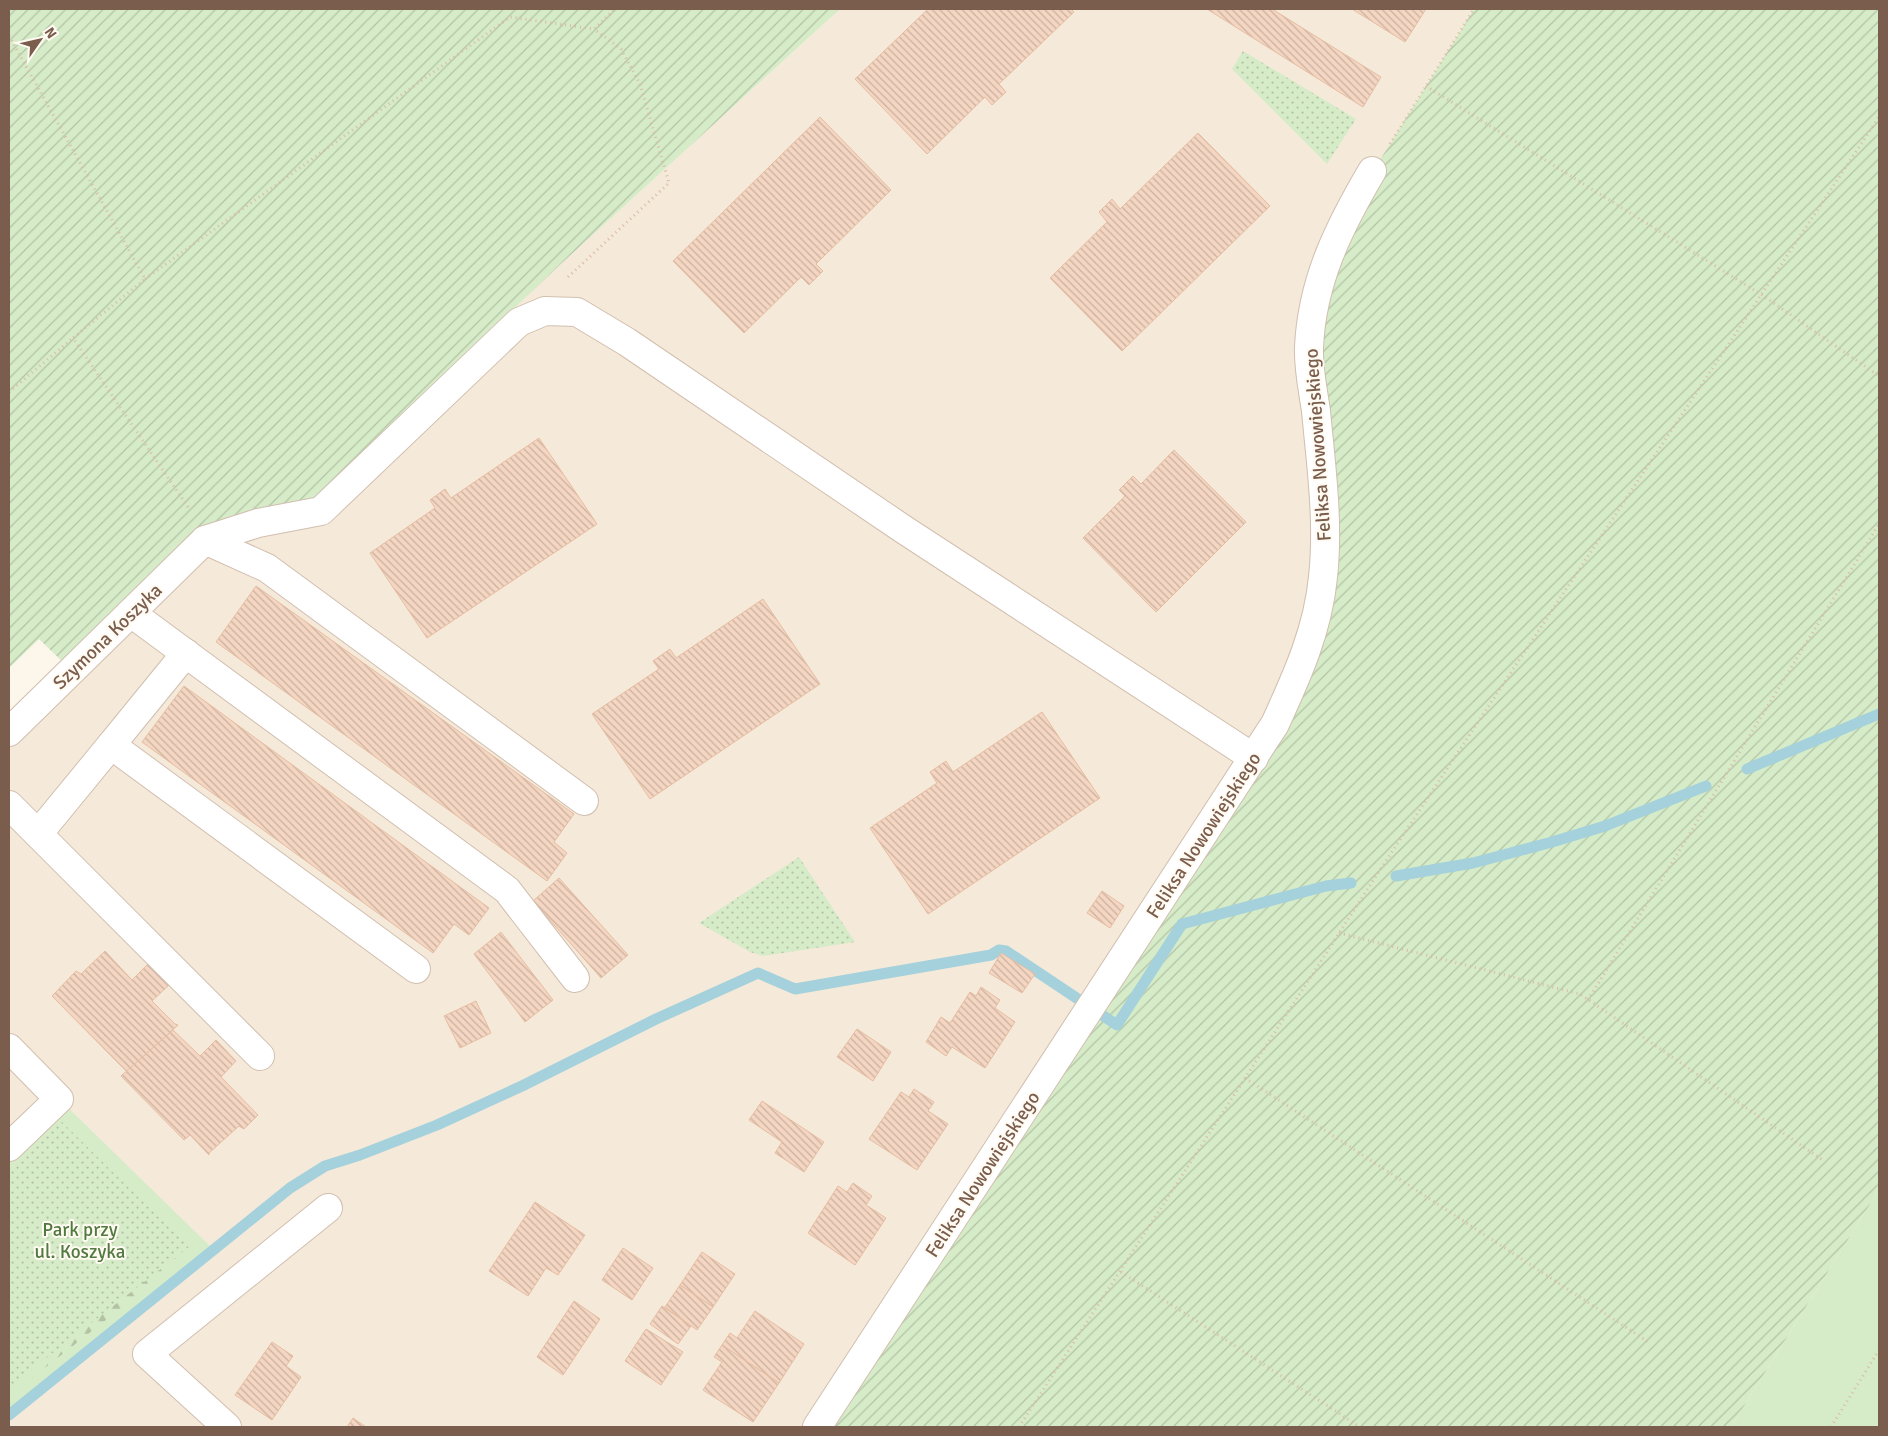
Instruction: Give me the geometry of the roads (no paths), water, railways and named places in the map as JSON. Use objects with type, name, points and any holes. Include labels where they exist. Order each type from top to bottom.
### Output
[{"type":"street","name":"Feliksa Nowowiejskiego","points":[[817,1427],[1254,758],[1275,724],[1301,666],[1316,619],[1323,576],[1325,527],[1321,461],[1309,348],[1315,294],[1327,258],[1349,211],[1372,171]]},
{"type":"street","points":[[205,540],[258,523],[321,511],[519,322],[545,311],[577,312],[627,342],[903,529],[1254,758]]},
{"type":"street","points":[[205,540],[267,568],[584,801]]},
{"type":"street","name":"Szymona Koszyka","points":[[9,732],[205,540]]},
{"type":"street","points":[[131,613],[508,890],[575,978]]},
{"type":"street","points":[[38,834],[186,653]]},
{"type":"street","points":[[111,745],[416,968]]},
{"type":"street","points":[[9,805],[260,1056]]},
{"type":"street","points":[[9,1048],[59,1098],[9,1147]]},
{"type":"street","points":[[227,1427],[147,1354],[328,1208]]},
{"type":"waterway","points":[[1747,769],[1879,714]]},
{"type":"waterway","points":[[1396,876],[1473,863],[1552,842],[1605,826],[1706,786]]},
{"type":"waterway","points":[[9,1415],[290,1188],[325,1166],[360,1155],[437,1125],[522,1086],[656,1019],[758,973],[795,989],[991,955],[999,950],[1006,951],[1117,1025],[1182,924],[1326,886],[1351,883]]},
{"type":"park label","name":"Park przy ul. Koszyka","points":[[80,1240]]}]
